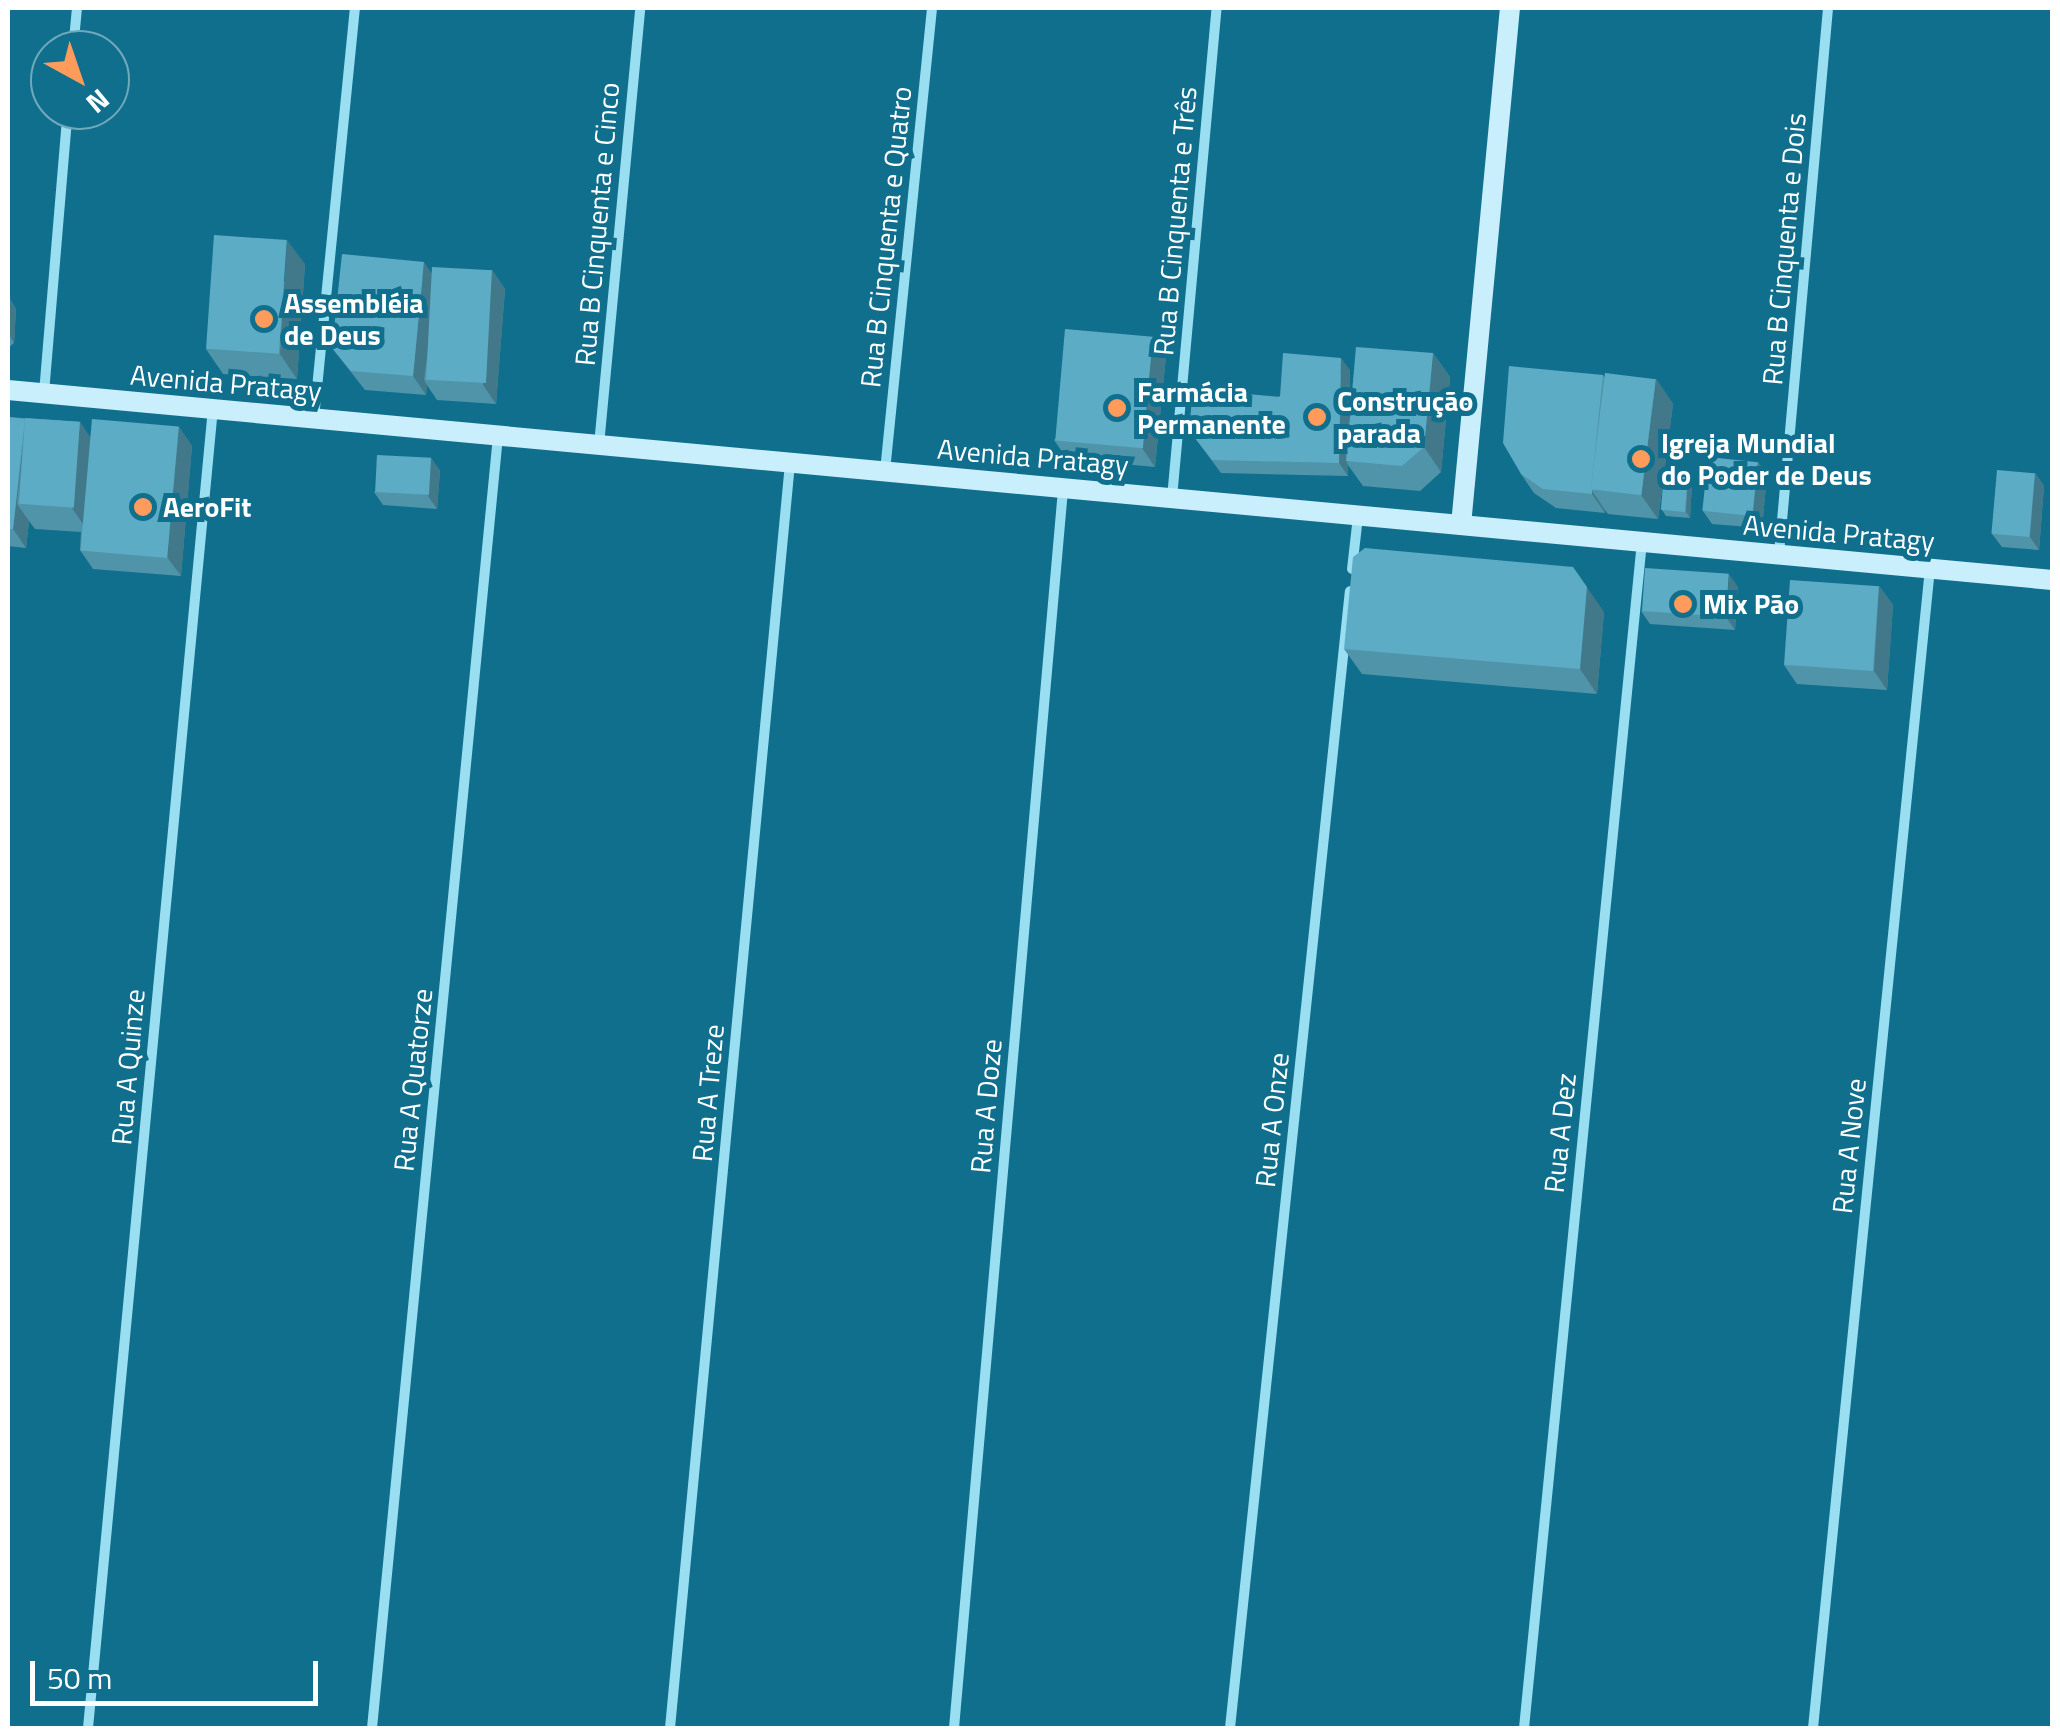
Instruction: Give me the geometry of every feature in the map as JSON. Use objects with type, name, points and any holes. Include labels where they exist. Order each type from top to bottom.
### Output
[{"type":"street","points":[[314,418],[355,8]]},
{"type":"street","name":"Rua B Cinquenta e Cinco","points":[[599,445],[640,8]]},
{"type":"street","name":"Rua B Cinquenta e Quatro","points":[[885,471],[932,8]]},
{"type":"street","name":"Rua B Cinquenta e Três","points":[[1172,498],[1217,8]]},
{"type":"street","points":[[1461,525],[1510,8]]},
{"type":"street","name":"Rua B Cinquenta e Dois","points":[[1779,555],[1828,8]]},
{"type":"street","points":[[44,393],[66,130]]},
{"type":"street","name":"Avenida Pratagy","points":[[8,390],[2052,580]]},
{"type":"street","name":"Rua A Quinze","points":[[88,1728],[213,409]]},
{"type":"street","name":"Rua A Quatorze","points":[[372,1728],[498,436]]},
{"type":"street","name":"Rua A Treze","points":[[670,1728],[790,463]]},
{"type":"street","name":"Rua A Doze","points":[[954,1728],[1064,488]]},
{"type":"street","name":"Rua A Onze","points":[[1230,1728],[1358,516]]},
{"type":"street","name":"Rua A Dez","points":[[1524,1728],[1642,542]]},
{"type":"street","name":"Rua A Nove","points":[[1813,1728],[1930,568]]},
{"type":"building","points":[[214,235],[287,240],[279,354],[206,349]]},
{"type":"building","points":[[342,254],[424,262],[413,376],[351,371],[332,348]]},
{"type":"building","points":[[432,267],[492,270],[486,383],[426,380]]},
{"type":"building","name":"Farmácia Permanente","points":[[1065,329],[1153,337],[1143,448],[1055,441]]},
{"type":"building","points":[[1356,347],[1433,353],[1424,447],[1402,466],[1346,461]]},
{"type":"building","points":[[1283,353],[1341,358],[1339,463],[1212,460],[1189,430],[1193,389],[1280,397]]},
{"type":"building","points":[[1509,366],[1603,375],[1592,494],[1543,489],[1521,474],[1503,443]]},
{"type":"building","points":[[1605,373],[1656,379],[1641,495],[1591,489]]},
{"type":"building","points":[[8,417],[25,419],[13,529],[8,529]]},
{"type":"building","points":[[25,418],[80,422],[74,508],[19,504]]},
{"type":"building","name":"AeroFit","points":[[92,419],[179,427],[167,558],[80,550]]},
{"type":"building","points":[[377,455],[431,458],[429,495],[375,492]]},
{"type":"building","points":[[1708,457],[1758,462],[1752,516],[1702,511]]},
{"type":"building","points":[[1997,470],[2035,473],[2029,537],[1991,534]]},
{"type":"building","points":[[1664,474],[1688,476],[1685,512],[1661,510]]},
{"type":"building","points":[[1365,548],[1573,567],[1587,587],[1580,669],[1344,649],[1353,557]]},
{"type":"building","points":[[1645,568],[1729,574],[1726,617],[1642,611]]},
{"type":"building","points":[[1790,580],[1879,586],[1873,671],[1784,665]]},
{"type":"place","name":"Assembléia de Deus","points":[[264,319]]},
{"type":"place","name":"Farmácia Permanente","points":[[1117,408]]},
{"type":"place","name":"Construção parada","points":[[1317,417]]},
{"type":"place","name":"Igreja Mundial do Poder de Deus","points":[[1641,459]]},
{"type":"place","name":"AeroFit","points":[[143,507]]},
{"type":"place","name":"Mix Pão","points":[[1683,604]]}]
